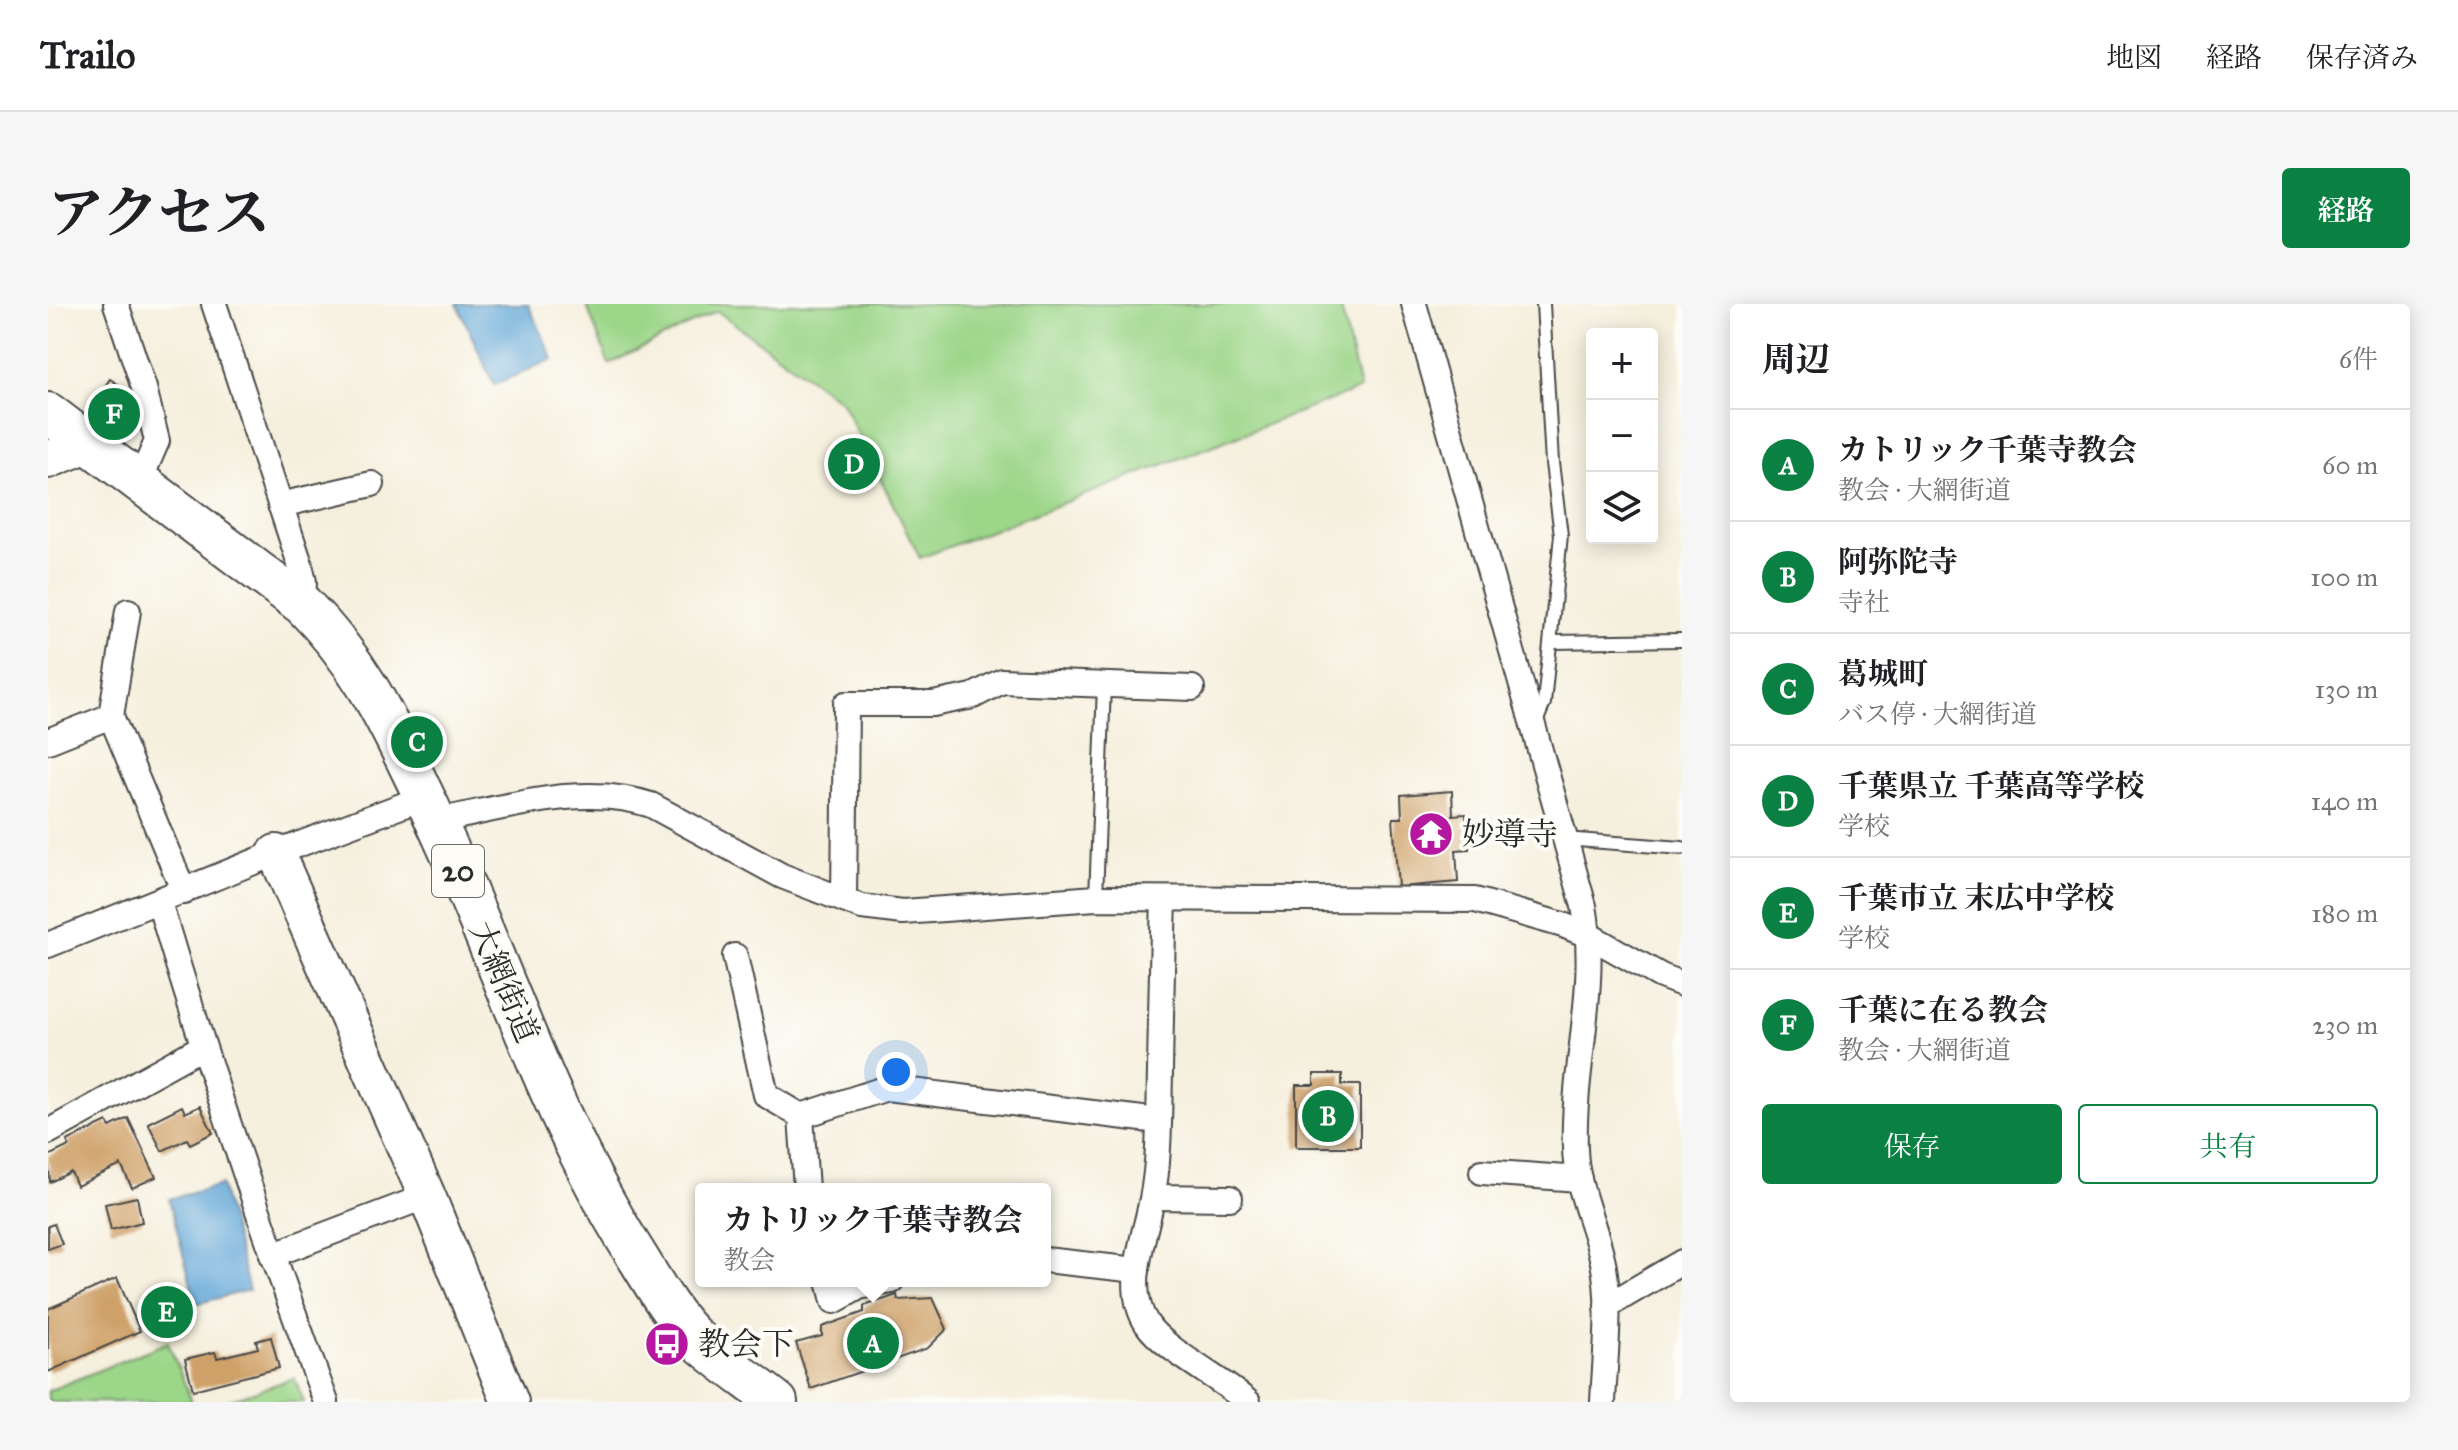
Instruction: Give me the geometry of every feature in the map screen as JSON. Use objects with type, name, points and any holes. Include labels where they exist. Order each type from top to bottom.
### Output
[{"type":"main road","name":"大網街道","points":[[48,413],[303,605],[333,634],[357,667],[430,809],[562,1121],[613,1218],[677,1317],[721,1360],[777,1402]]},
{"type":"street","points":[[116,304],[144,388],[157,441],[140,480]]},
{"type":"street","points":[[214,304],[304,582],[303,605]]},
{"type":"street","points":[[1414,304],[1535,727],[1590,936],[1590,966],[1575,1089],[1575,1154],[1602,1260],[1607,1306],[1603,1402]]},
{"type":"street","points":[[48,460],[90,443]]},
{"type":"street","points":[[280,505],[372,484]]},
{"type":"street","points":[[128,611],[111,716],[184,892]]},
{"type":"street","points":[[844,900],[846,704],[933,704],[973,696],[1002,681],[1192,688]]},
{"type":"street","points":[[48,741],[111,716]]},
{"type":"street","points":[[48,945],[276,853],[430,809],[608,795],[651,805],[782,876],[862,907],[903,912],[1096,898],[1475,900],[1563,925],[1682,984]]},
{"type":"street","points":[[276,853],[427,1196],[510,1402]]},
{"type":"street","points":[[1164,900],[1159,1121],[1153,1197],[1137,1270],[1139,1303],[1146,1324],[1160,1338],[1248,1402]]},
{"type":"street","points":[[159,902],[202,1047],[272,1255],[326,1402]]},
{"type":"street","points":[[735,956],[766,1095],[801,1116],[887,1088],[1159,1121]]},
{"type":"street","points":[[48,1132],[202,1047]]},
{"type":"street","points":[[801,1116],[806,1183]]},
{"type":"street","points":[[1482,1172],[1579,1179]]},
{"type":"street","points":[[272,1255],[427,1196]]},
{"type":"street","points":[[1153,1197],[1230,1198]]},
{"type":"street","points":[[1051,1261],[1137,1270]]},
{"type":"street","points":[[1607,1306],[1682,1262]]},
{"type":"street","points":[[830,1287],[834,1301],[859,1287]]},
{"type":"lane","points":[[1535,727],[1544,703],[1561,535],[1552,463],[1543,304]]},
{"type":"lane","points":[[1552,642],[1682,640]]},
{"type":"lane","points":[[1096,898],[1104,685]]},
{"type":"lane","points":[[1564,839],[1682,848]]},
{"type":"green space","points":[[586,304],[1340,304],[1360,389],[920,558],[842,402],[717,311],[609,364]]},
{"type":"green space","points":[[168,1342],[192,1402],[48,1402],[48,1391]]},
{"type":"green space","points":[[294,1378],[304,1402],[224,1402]]},
{"type":"water","points":[[457,304],[528,304],[553,359],[494,385]]},
{"type":"water","points":[[221,1185],[249,1290],[196,1304],[169,1199]]},
{"type":"building","points":[[110,379],[125,389],[123,394],[130,399],[135,419],[120,443],[85,415]]},
{"type":"building","name":"妙導寺","points":[[1452,791],[1453,815],[1466,814],[1469,849],[1456,850],[1458,882],[1398,887],[1393,818],[1402,818],[1401,795]]},
{"type":"building","points":[[1314,1074],[1342,1074],[1342,1085],[1360,1085],[1360,1147],[1296,1147],[1296,1085],[1314,1085]]},
{"type":"building","points":[[182,1106],[185,1113],[200,1106],[213,1133],[190,1144],[187,1139],[162,1151],[148,1123]]},
{"type":"building","points":[[128,1118],[156,1177],[132,1188],[121,1165],[77,1186],[71,1172],[50,1182],[48,1156],[69,1146],[67,1141],[107,1122],[110,1127]]},
{"type":"building","points":[[137,1197],[142,1222],[111,1230],[105,1204]]},
{"type":"building","points":[[54,1224],[62,1244],[48,1249],[48,1226]]},
{"type":"building","points":[[117,1278],[140,1331],[48,1372],[48,1309]]},
{"type":"building","points":[[897,1295],[898,1300],[933,1298],[947,1329],[928,1348],[811,1389],[796,1343],[822,1336],[822,1327],[864,1312],[864,1306]]},
{"type":"building","points":[[271,1337],[279,1368],[193,1390],[185,1359],[215,1352],[217,1358],[258,1348],[256,1341]]},
{"type":"place","name":"千葉に在る教会","points":[[114,414]]},
{"type":"place","name":"千葉県立 千葉高等学校","points":[[854,464]]},
{"type":"place","name":"葛城町","points":[[417,742]]},
{"type":"place","name":"妙導寺","points":[[1431,834]]},
{"type":"place","name":"阿弥陀寺","points":[[1328,1116]]},
{"type":"place","name":"千葉市立 末広中学校","points":[[167,1312]]},
{"type":"place","name":"カトリック千葉寺教会","points":[[873,1343]]},
{"type":"place","name":"教会下","points":[[667,1344]]}]
